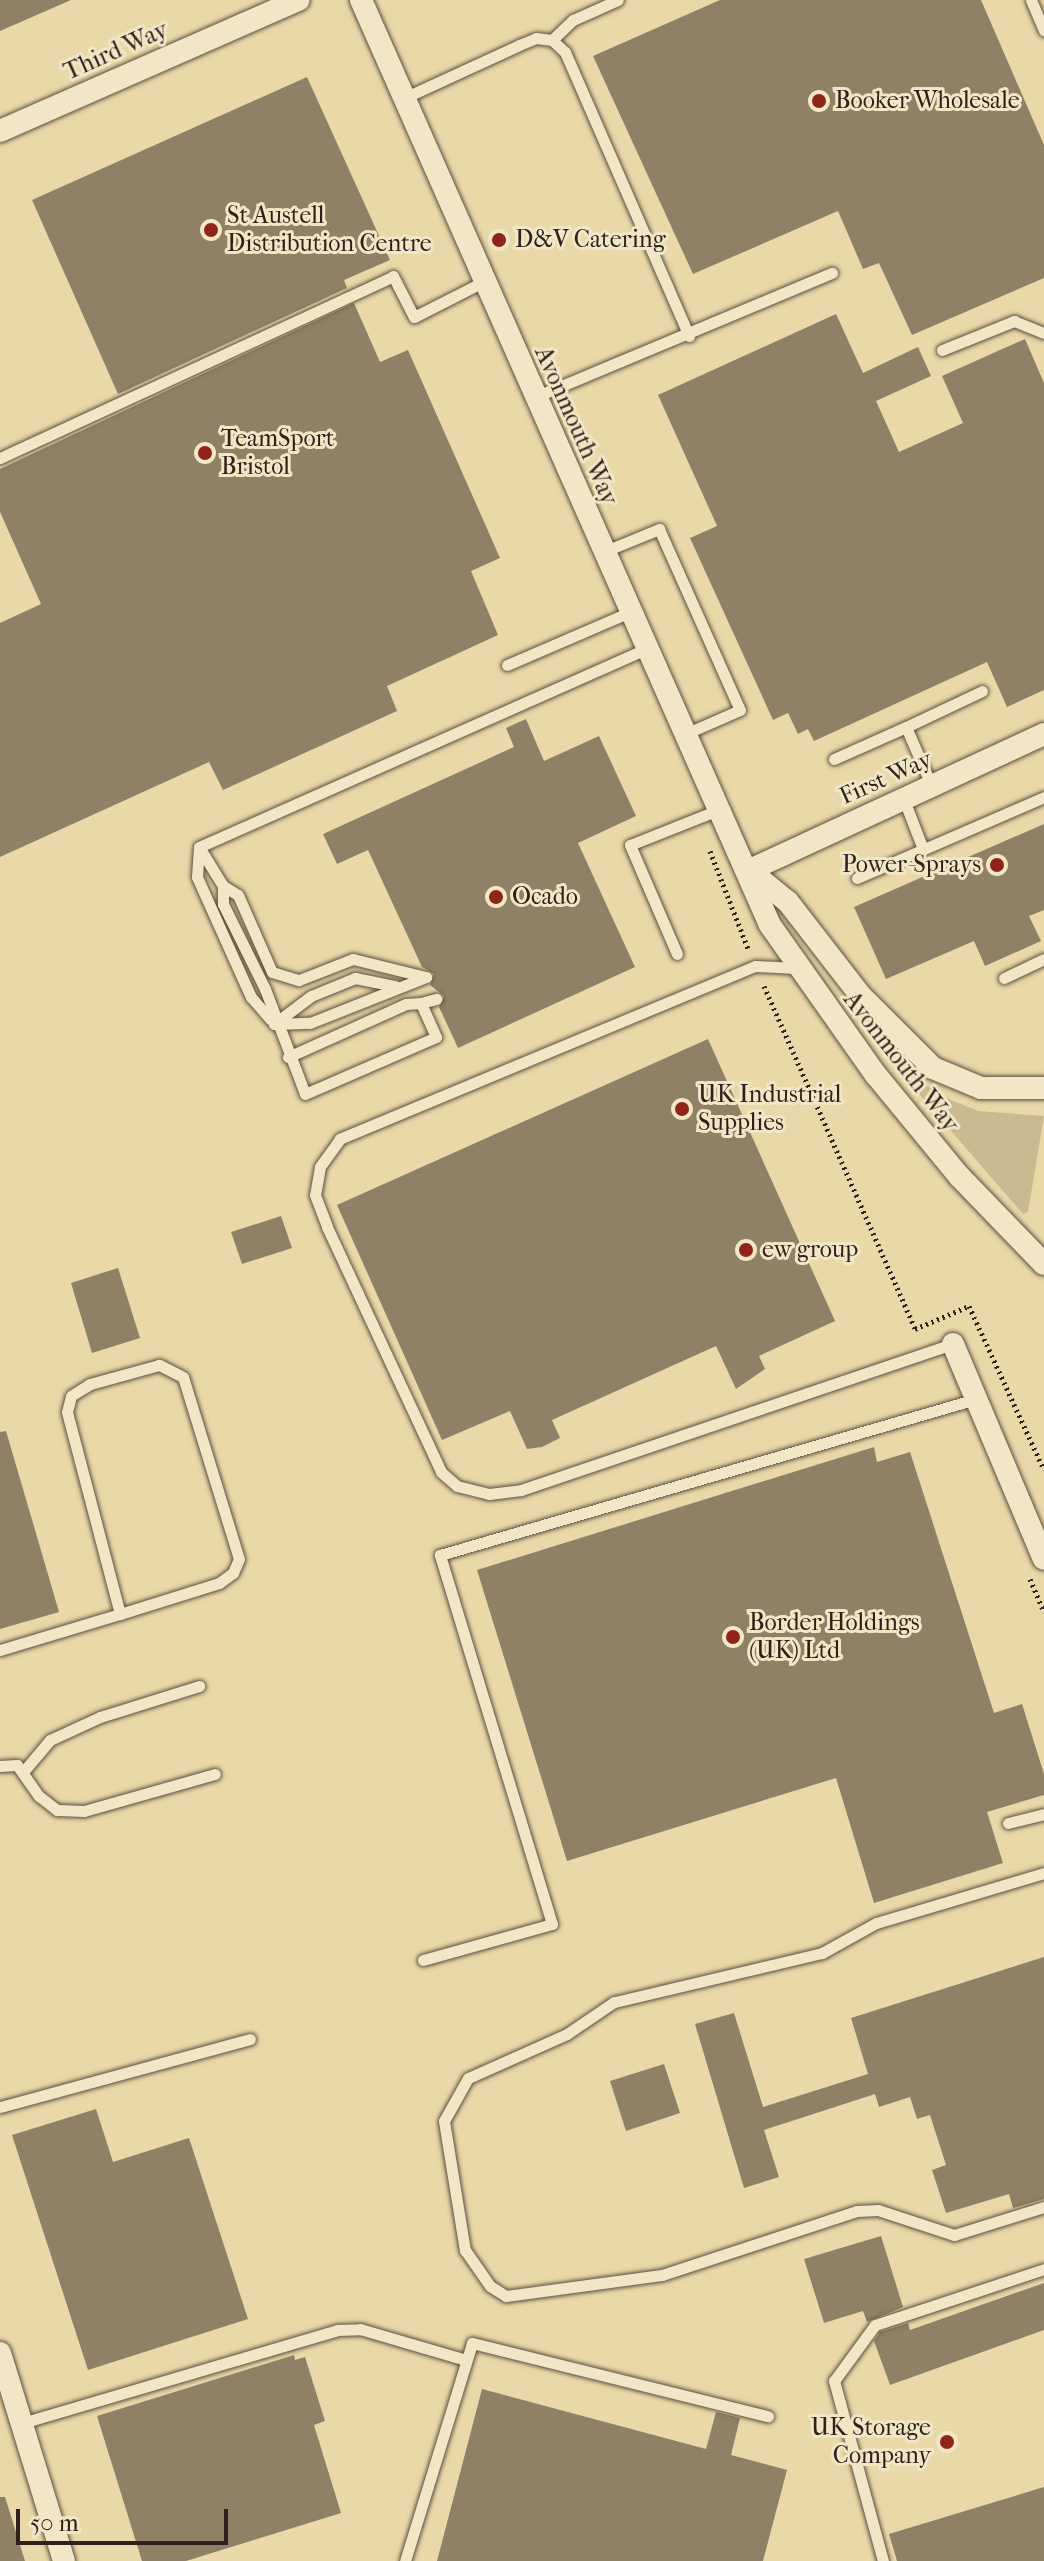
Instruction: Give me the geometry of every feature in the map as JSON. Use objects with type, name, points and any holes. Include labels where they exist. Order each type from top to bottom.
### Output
[{"type":"street","name":"Third Way","points":[[0,131],[298,0]]},
{"type":"street","name":"Avonmouth Way","points":[[361,0],[646,649],[718,810],[750,870],[770,925],[796,968],[959,1176],[1044,1264]]},
{"type":"street","name":"First Way","points":[[750,870],[1044,734]]},
{"type":"street","name":"Avonmouth Way","points":[[750,870],[788,902],[877,1014],[933,1068],[981,1088],[1044,1088]]},
{"type":"street","points":[[953,1344],[1044,1559]]},
{"type":"street","points":[[0,2353],[64,2561]]},
{"type":"lane","points":[[404,98],[519,45],[552,40],[573,20],[618,0]]},
{"type":"lane","points":[[1031,0],[1044,30]]},
{"type":"lane","points":[[552,40],[565,52],[689,336]]},
{"type":"lane","points":[[535,397],[689,336],[832,273]]},
{"type":"lane","points":[[0,458],[393,276],[414,317],[483,282]]},
{"type":"lane","points":[[942,350],[1014,321],[1044,333]]},
{"type":"lane","points":[[603,552],[659,529],[740,710],[685,734]]},
{"type":"lane","points":[[507,665],[630,612]]},
{"type":"lane","points":[[199,847],[646,649]]},
{"type":"lane","points":[[834,759],[982,691]]},
{"type":"lane","points":[[906,727],[932,787]]},
{"type":"lane","points":[[857,878],[1044,797]]},
{"type":"lane","points":[[904,800],[923,849]]},
{"type":"lane","points":[[677,954],[630,845],[718,810]]},
{"type":"lane","points":[[199,847],[223,886],[238,895],[272,972],[299,980],[353,959],[426,977],[395,986],[310,1023],[274,1024]]},
{"type":"lane","points":[[199,847],[197,877],[251,997],[274,1024]]},
{"type":"lane","points":[[223,886],[223,904],[265,989],[274,1024],[305,1094],[436,1037],[421,1003]]},
{"type":"lane","points":[[1004,978],[1044,959]]},
{"type":"lane","points":[[796,968],[755,966],[340,1139],[320,1167],[315,1195],[327,1227],[441,1472],[457,1486],[489,1494],[521,1490],[953,1344]]},
{"type":"lane","points":[[274,1024],[311,996],[355,978],[395,986]]},
{"type":"lane","points":[[288,1057],[406,1004],[436,999]]},
{"type":"lane","points":[[0,1650],[120,1614],[219,1583],[233,1573],[239,1559],[183,1377],[159,1365],[90,1384],[71,1396],[67,1412],[120,1614]]},
{"type":"lane","points":[[423,1960],[552,1924],[440,1555],[976,1399]]},
{"type":"lane","points":[[23,1772],[50,1740],[100,1717],[199,1686]]},
{"type":"lane","points":[[0,1766],[17,1765],[39,1796],[57,1810],[84,1811],[215,1774]]},
{"type":"lane","points":[[1008,1823],[1044,1814]]},
{"type":"lane","points":[[1044,1873],[876,1923],[822,1953],[614,2002],[567,2034],[468,2078],[444,2121],[465,2250],[490,2286],[506,2296],[662,2275],[857,2211],[878,2210],[954,2235],[1044,2207]]},
{"type":"lane","points":[[0,2107],[250,2039]]},
{"type":"lane","points":[[883,2561],[834,2381],[875,2325],[1044,2269]]},
{"type":"lane","points":[[22,2423],[337,2330],[360,2329],[466,2360]]},
{"type":"lane","points":[[405,2561],[472,2343],[768,2416]]},
{"type":"path","points":[[734,842],[707,853],[915,1329],[969,1306],[1044,1470]]},
{"type":"shaded area","points":[[897,1062],[939,1095],[978,1111],[1044,1116],[1028,1212],[1023,1214],[894,1065]]},
{"type":"building","points":[[0,0],[71,0],[0,31]]},
{"type":"building","name":"Booker Wholesale","points":[[720,0],[981,0],[1044,145],[1044,278],[912,335],[879,263],[863,269],[838,211],[693,274],[593,56]]},
{"type":"building","name":"St Austell Distribution Centre","points":[[307,77],[390,260],[344,280],[347,288],[118,394],[32,200]]},
{"type":"building","points":[[354,303],[380,362],[408,350],[500,558],[471,571],[498,635],[387,686],[397,711],[223,790],[209,762],[0,857],[0,623],[41,604],[0,512],[0,469]]},
{"type":"building","points":[[836,314],[863,373],[918,347],[931,376],[876,401],[899,452],[963,423],[942,376],[1025,339],[1044,383],[1044,690],[1007,707],[987,662],[814,741],[808,729],[798,734],[788,713],[773,720],[690,538],[717,526],[658,395]]},
{"type":"building","name":"Ocado","points":[[526,719],[544,761],[599,736],[636,816],[578,843],[635,967],[458,1048],[439,1007],[444,996],[430,985],[434,974],[422,967],[368,850],[337,864],[323,834],[514,747],[506,728]]},
{"type":"building","name":"Power-Sprays","points":[[1044,824],[1044,910],[1029,916],[1041,941],[985,966],[974,941],[886,979],[854,907]]},
{"type":"building","points":[[708,1039],[835,1321],[759,1356],[765,1369],[736,1389],[716,1346],[552,1420],[560,1438],[542,1447],[527,1449],[510,1411],[442,1440],[337,1205]]},
{"type":"building","points":[[281,1216],[292,1248],[242,1264],[231,1232]]},
{"type":"building","points":[[118,1268],[140,1338],[92,1353],[71,1283]]},
{"type":"building","points":[[6,1431],[59,1612],[0,1629],[0,1432]]},
{"type":"building","name":"Border Holdings (UK) Ltd","points":[[874,1447],[877,1462],[910,1452],[994,1713],[1022,1704],[1044,1774],[1044,1795],[987,1812],[1003,1863],[874,1903],[836,1778],[567,1861],[477,1570]]},
{"type":"building","points":[[1044,1957],[1044,2199],[1013,2208],[1009,2194],[946,2213],[932,2170],[946,2165],[930,2115],[917,2119],[910,2097],[879,2107],[875,2094],[764,2130],[779,2177],[744,2188],[695,2024],[734,2013],[763,2107],[868,2074],[851,2018]]},
{"type":"building","points":[[664,2064],[680,2113],[626,2131],[610,2081]]},
{"type":"building","points":[[96,2109],[113,2162],[189,2138],[248,2319],[88,2370],[12,2135]]},
{"type":"building","points":[[881,2236],[903,2307],[867,2322],[863,2311],[824,2323],[804,2259]]},
{"type":"building","points":[[1044,2283],[1044,2330],[890,2385],[874,2341],[880,2332],[908,2323],[910,2330]]},
{"type":"building","points":[[294,2355],[295,2360],[305,2357],[325,2421],[314,2425],[341,2513],[186,2561],[142,2561],[97,2416]]},
{"type":"building","points":[[482,2389],[706,2449],[716,2412],[740,2418],[731,2455],[787,2470],[763,2561],[437,2561]]},
{"type":"building","points":[[1044,2487],[1044,2561],[897,2561],[889,2534]]},
{"type":"building","points":[[0,2497],[5,2497],[25,2561],[0,2561]]},
{"type":"place","name":"Booker Wholesale","points":[[819,101]]},
{"type":"place","name":"St Austell Distribution Centre","points":[[211,230]]},
{"type":"place","name":"D&V Catering","points":[[499,240]]},
{"type":"place","name":"TeamSport Bristol","points":[[205,453]]},
{"type":"place","name":"Power-Sprays","points":[[997,865]]},
{"type":"place","name":"Ocado","points":[[496,897]]},
{"type":"place","name":"UK Industrial Supplies","points":[[682,1109]]},
{"type":"place","name":"ew group","points":[[746,1250]]},
{"type":"place","name":"Border Holdings (UK) Ltd","points":[[733,1637]]},
{"type":"place","name":"UK Storage Company","points":[[947,2442]]}]
